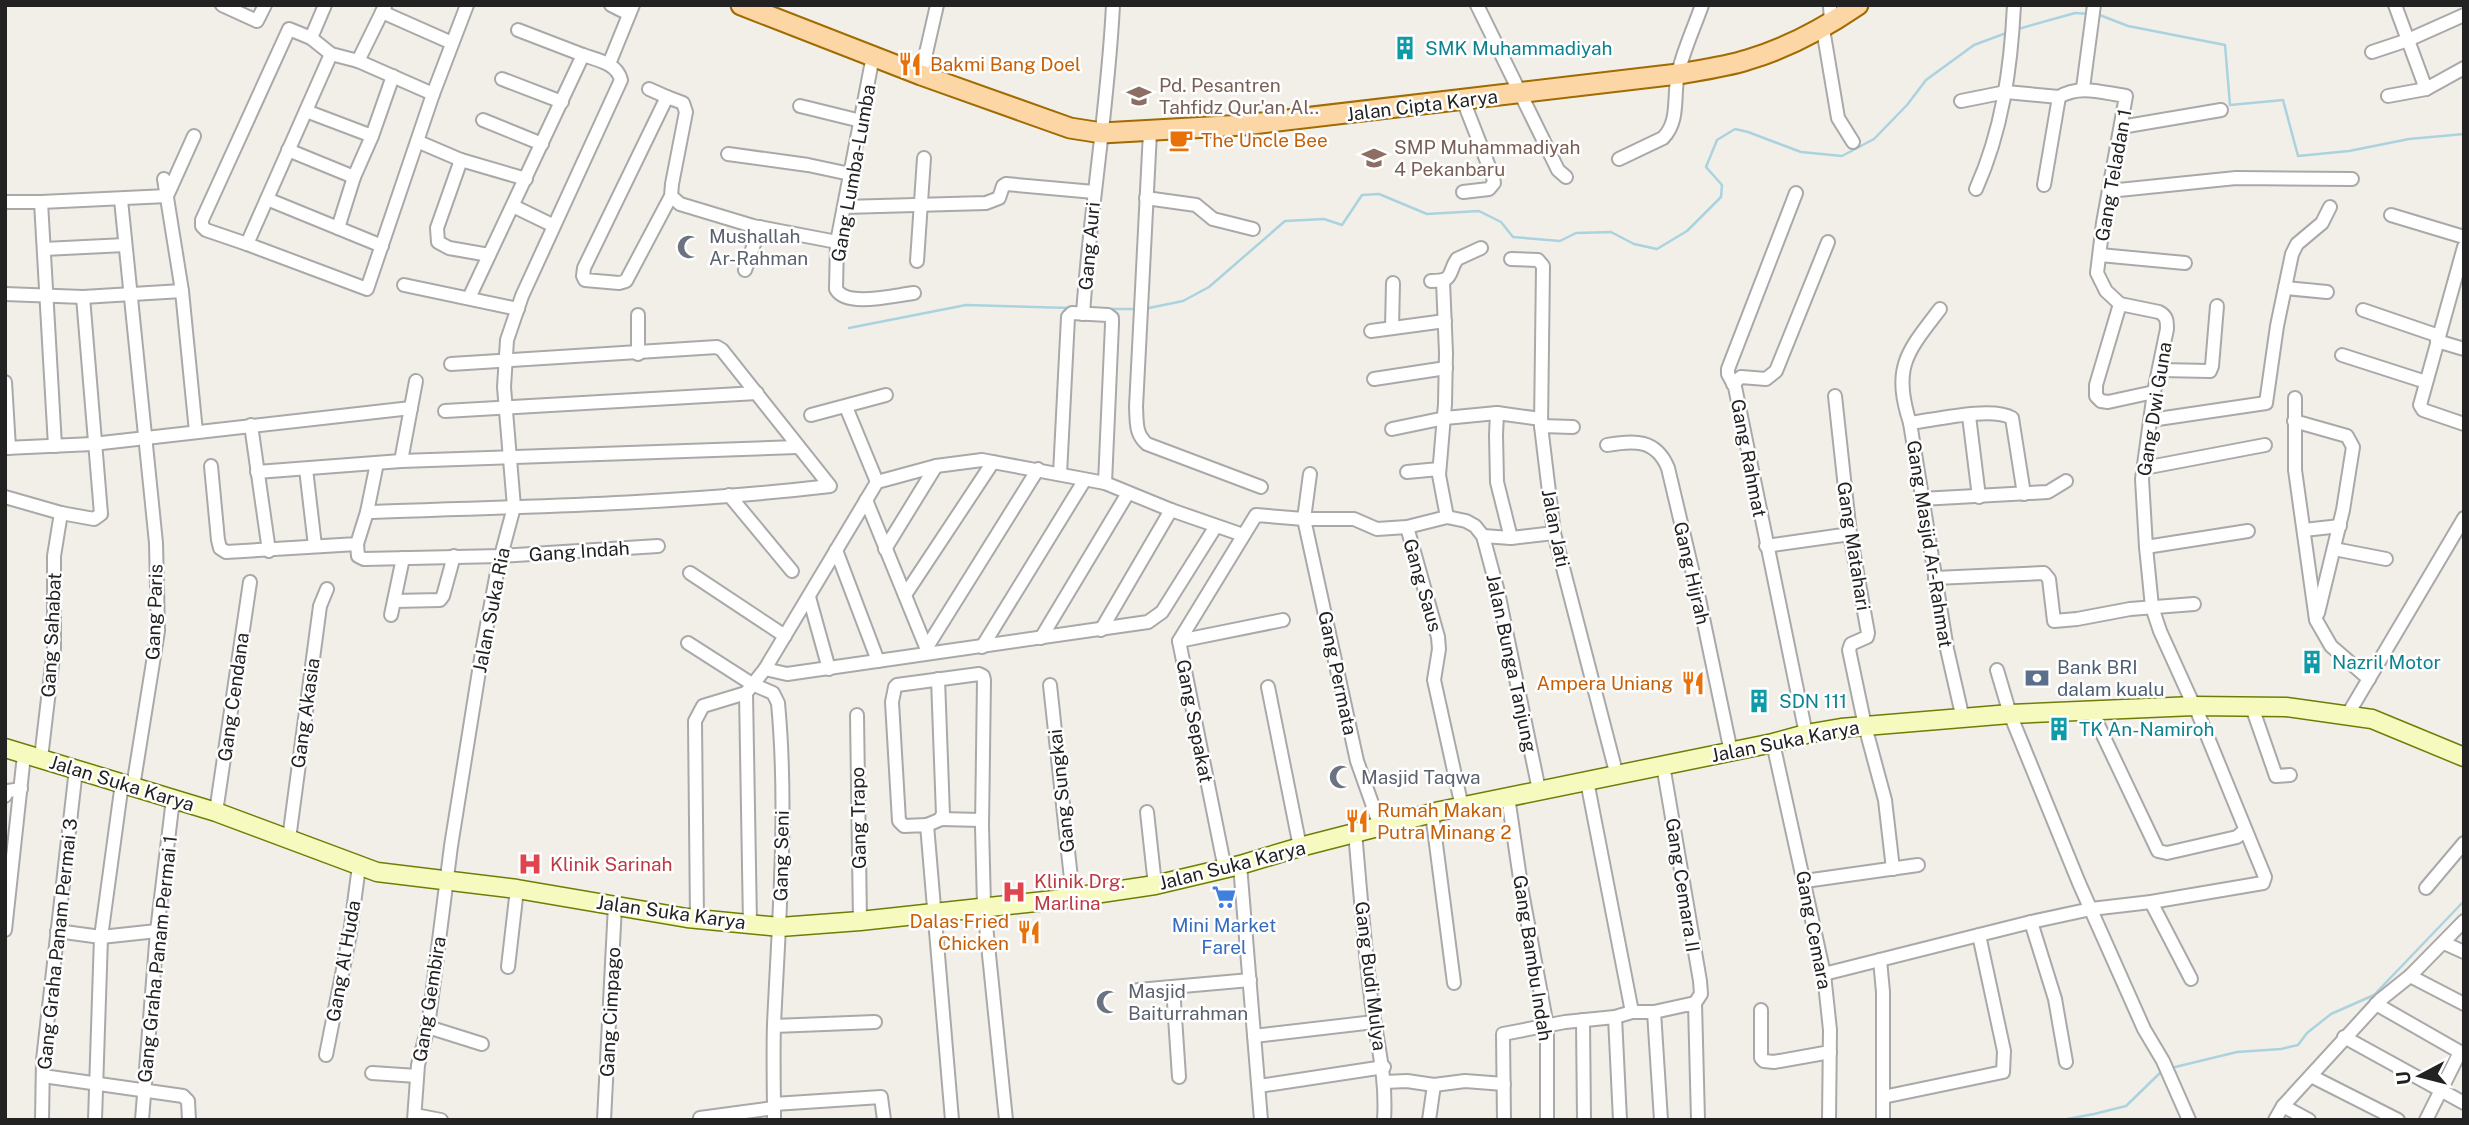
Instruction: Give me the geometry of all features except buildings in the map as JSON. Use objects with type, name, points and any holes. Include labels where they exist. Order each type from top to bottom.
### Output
[{"type":"main road","name":"Jalan Cipta Karya","points":[[741,5],[921,75],[1070,128],[1102,133],[1150,132],[1302,119],[1678,74],[1745,61],[1795,43],[1828,19],[1858,5]]},
{"type":"main road","name":"Jalan Suka Karya","points":[[5,748],[216,812],[377,872],[517,889],[697,919],[780,927],[860,921],[1155,885],[1432,813],[1731,752],[1806,734],[1865,726],[2091,710],[2194,706],[2286,707],[2372,719],[2464,757]]},
{"type":"street","points":[[222,5],[257,21],[265,5]]},
{"type":"street","points":[[311,38],[325,5]]},
{"type":"street","points":[[433,94],[358,61],[331,54],[311,38],[289,29],[202,220],[202,226],[206,230],[367,289],[419,142],[433,94],[467,5]]},
{"type":"street","points":[[609,64],[631,10],[611,5]]},
{"type":"street","points":[[921,75],[937,5]]},
{"type":"street","name":"Gang Auri","points":[[1060,474],[1069,317],[1072,313],[1083,310],[1110,67],[1113,5]]},
{"type":"street","points":[[1477,5],[1518,93],[1558,170],[1566,177]]},
{"type":"street","points":[[1619,159],[1664,138],[1669,132],[1673,122],[1678,74],[1702,5]]},
{"type":"street","points":[[1976,189],[2007,92],[2014,5]]},
{"type":"street","points":[[2395,5],[2426,89]]},
{"type":"street","points":[[1961,101],[2007,92],[2059,97],[2083,88],[2094,7]]},
{"type":"street","points":[[358,61],[383,8],[452,43]]},
{"type":"street","points":[[2372,52],[2408,40],[2464,15]]},
{"type":"street","points":[[1828,19],[1838,118],[1853,142]]},
{"type":"street","points":[[404,285],[518,309],[621,80],[620,74],[609,64],[518,30]]},
{"type":"street","points":[[247,244],[331,54]]},
{"type":"street","points":[[469,298],[583,55]]},
{"type":"street","name":"Gang Lumba-Lumba","points":[[873,56],[837,242],[835,289],[845,299],[856,300],[914,293]]},
{"type":"street","points":[[2388,96],[2426,89],[2464,68]]},
{"type":"street","points":[[338,228],[354,177],[393,76]]},
{"type":"street","points":[[502,79],[562,103]]},
{"type":"street","name":"Gang Teladan 1","points":[[2083,88],[2126,96],[2100,254]]},
{"type":"street","points":[[649,89],[683,103],[686,112],[671,196],[626,281],[619,283],[585,280],[584,268],[667,97]]},
{"type":"street","points":[[2045,185],[2059,97]]},
{"type":"street","points":[[1463,100],[1494,183],[1489,189],[1463,192]]},
{"type":"street","points":[[800,106],[861,121]]},
{"type":"street","points":[[2121,127],[2221,110]]},
{"type":"street","points":[[306,111],[372,136]]},
{"type":"street","points":[[483,120],[542,144]]},
{"type":"street","points":[[1150,132],[1137,430],[1140,439],[1147,444],[1261,486]]},
{"type":"street","points":[[167,196],[194,135]]},
{"type":"street","points":[[419,142],[461,160],[526,179]]},
{"type":"street","points":[[288,150],[354,177]]},
{"type":"street","points":[[728,154],[850,174]]},
{"type":"street","points":[[917,261],[924,158]]},
{"type":"street","points":[[461,160],[437,228],[438,242],[449,248],[489,255]]},
{"type":"street","points":[[2109,191],[2236,177],[2352,179]]},
{"type":"street","points":[[164,179],[182,291],[196,432]]},
{"type":"street","points":[[844,207],[986,203],[999,198],[1006,184],[1094,192]]},
{"type":"street","name":"Gang Rahmat","points":[[1796,193],[1728,369],[1806,734]]},
{"type":"street","points":[[5,202],[121,200],[167,196]]},
{"type":"street","points":[[671,196],[680,204],[760,228],[837,242]]},
{"type":"street","points":[[1146,198],[1196,205],[1213,219],[1253,229]]},
{"type":"street","points":[[267,199],[382,246]]},
{"type":"street","name":"Gang Paris","points":[[95,1120],[101,937],[158,631],[156,543],[121,200]]},
{"type":"street","points":[[41,202],[55,446]]},
{"type":"street","points":[[513,206],[548,223]]},
{"type":"street","points":[[2151,420],[2266,403],[2277,326],[2292,254],[2297,244],[2322,223],[2330,207]]},
{"type":"street","points":[[2391,215],[2464,237]]},
{"type":"street","points":[[745,270],[760,228]]},
{"type":"street","points":[[1733,384],[1741,377],[1766,379],[1776,371],[1828,242]]},
{"type":"street","points":[[44,249],[125,245]]},
{"type":"street","points":[[2464,247],[2420,403],[2421,408],[2464,424]]},
{"type":"street","points":[[1447,517],[1438,475],[1445,418],[1446,368],[1445,321],[1437,281],[1452,273],[1457,259],[1481,248]]},
{"type":"street","points":[[2154,392],[2108,402],[2101,401],[2096,396],[2096,385],[2120,304],[2106,291],[2097,273],[2100,254],[2185,263]]},
{"type":"street","name":"Jalan Jati","points":[[1511,259],[1538,260],[1543,266],[1541,422],[1554,533],[1616,776]]},
{"type":"street","points":[[1392,328],[1393,283]]},
{"type":"street","points":[[2285,288],[2327,292]]},
{"type":"street","points":[[5,294],[83,297],[182,291]]},
{"type":"street","points":[[5,497],[94,519],[100,514],[83,297]]},
{"type":"street","name":"Gang Dwi Guna","points":[[2120,304],[2164,314],[2167,329],[2154,392],[2144,468],[2146,547],[2152,607],[2265,877],[2263,883],[2151,902]]},
{"type":"street","points":[[2160,370],[2210,370],[2217,306]]},
{"type":"street","name":"Jalan Suka Ria","points":[[447,879],[483,646],[514,507],[504,387],[507,340],[518,309]]},
{"type":"street","points":[[1910,423],[1901,396],[1904,359],[1940,309]]},
{"type":"street","points":[[1083,310],[1112,318],[1105,483]]},
{"type":"street","points":[[2363,310],[2464,349]]},
{"type":"street","points":[[638,315],[638,354]]},
{"type":"street","points":[[1371,331],[1445,321]]},
{"type":"street","points":[[367,512],[729,495],[830,486],[717,347],[452,364]]},
{"type":"street","points":[[2342,355],[2426,382]]},
{"type":"street","points":[[1374,379],[1446,368]]},
{"type":"street","points":[[401,461],[416,381]]},
{"type":"street","points":[[5,382],[7,448],[93,444],[411,408]]},
{"type":"street","points":[[445,411],[757,393]]},
{"type":"street","points":[[811,415],[886,395]]},
{"type":"street","name":"Gang Matahari","points":[[1835,396],[1850,534],[1868,634],[1851,645],[1849,650],[1865,726]]},
{"type":"street","points":[[2295,398],[2295,470],[2316,620],[2331,646],[2369,679]]},
{"type":"street","points":[[846,407],[877,482]]},
{"type":"street","points":[[1497,414],[1497,482],[1510,538]]},
{"type":"street","points":[[1392,429],[1445,418],[1497,414],[1573,427]]},
{"type":"street","name":"Gang Masjid Ar-Rahmat","points":[[1963,719],[1947,649],[1910,423],[1988,414],[2007,415],[2012,418],[2024,494]]},
{"type":"street","points":[[1969,416],[1979,497]]},
{"type":"street","points":[[2294,421],[2347,436],[2352,442],[2353,453],[2340,526],[2316,620]]},
{"type":"street","points":[[251,425],[269,551]]},
{"type":"street","name":"Gang Hijrah","points":[[1607,445],[1630,440],[1645,444],[1662,454],[1668,468],[1731,752]]},
{"type":"street","points":[[2144,468],[2265,445]]},
{"type":"street","points":[[257,472],[509,456],[797,447]]},
{"type":"street","points":[[697,919],[695,721],[703,706],[749,688],[765,670],[877,482],[936,466],[982,460],[1105,483],[1243,535]]},
{"type":"street","points":[[905,594],[993,462]]},
{"type":"street","points":[[211,466],[220,548],[226,552],[356,544],[367,512],[377,463]]},
{"type":"street","points":[[885,549],[936,466]]},
{"type":"street","points":[[306,469],[315,546]]},
{"type":"street","points":[[928,649],[1038,469]]},
{"type":"street","points":[[1408,472],[1440,469]]},
{"type":"street","name":"Gang Permata","points":[[1310,474],[1304,519],[1357,761],[1380,826]]},
{"type":"street","points":[[982,647],[1084,481]]},
{"type":"street","points":[[1921,499],[2048,492],[2066,481]]},
{"type":"street","points":[[1041,638],[1128,493]]},
{"type":"street","points":[[729,495],[792,571]]},
{"type":"street","points":[[866,500],[928,649]]},
{"type":"street","points":[[1101,630],[1171,510]]},
{"type":"street","name":"Gang Sahabat","points":[[5,930],[21,789],[33,756],[54,648],[54,556],[61,513]]},
{"type":"street","name":"Gang Sepakat","points":[[1261,1120],[1250,980],[1232,867],[1179,641],[1256,515],[1304,519]]},
{"type":"street","points":[[1304,519],[1354,519],[1377,529],[1407,527],[1447,517],[1471,523],[1483,536],[1510,538],[1554,533]]},
{"type":"street","points":[[2348,714],[2464,518]]},
{"type":"street","points":[[765,670],[787,674],[878,662],[928,649],[982,647],[1144,623],[1157,617],[1216,526]]},
{"type":"street","points":[[2304,530],[2340,526]]},
{"type":"street","name":"Gang Saus","points":[[1407,527],[1438,637],[1439,649],[1434,680],[1462,807]]},
{"type":"street","points":[[2146,547],[2248,531]]},
{"type":"street","points":[[1766,546],[1850,534]]},
{"type":"street","name":"Jalan Bunga Tanjung","points":[[1483,536],[1498,592],[1539,790]]},
{"type":"street","name":"Gang Indah","points":[[356,544],[359,558],[501,556],[658,546]]},
{"type":"street","points":[[2334,549],[2386,559]]},
{"type":"street","points":[[836,550],[878,662]]},
{"type":"street","points":[[394,601],[440,600],[454,556]]},
{"type":"street","points":[[391,615],[403,558]]},
{"type":"street","points":[[690,573],[785,636]]},
{"type":"street","points":[[1935,578],[2044,573],[2049,579],[2054,621],[2194,604]]},
{"type":"street","name":"Gang Cendana","points":[[216,812],[250,582]]},
{"type":"street","name":"Gang Akasia","points":[[289,839],[320,606],[327,589]]},
{"type":"street","points":[[809,597],[829,668]]},
{"type":"street","points":[[1179,641],[1283,620]]},
{"type":"street","name":"Gang Seni","points":[[688,643],[749,688],[773,693],[778,703],[782,808],[780,927],[774,1026],[774,1111]]},
{"type":"street","points":[[1997,670],[2010,714],[2091,909],[2144,1030],[2163,1061],[2189,1120]]},
{"type":"street","points":[[982,820],[940,819],[927,825],[904,826],[900,823],[892,702],[896,686],[938,679],[983,676],[984,906],[1006,1120]]},
{"type":"street","points":[[938,679],[943,813],[940,819]]},
{"type":"street","name":"Gang Sungkai","points":[[1050,685],[1073,897]]},
{"type":"street","points":[[1268,687],[1300,847]]},
{"type":"street","points":[[749,688],[750,924]]},
{"type":"street","points":[[2252,707],[2276,776],[2290,775]]},
{"type":"street","points":[[2091,710],[2158,851],[2167,853],[2237,837],[2245,830]]},
{"type":"street","name":"Gang Trapo","points":[[857,715],[860,921]]},
{"type":"street","points":[[1865,726],[1885,800],[1893,869]]},
{"type":"street","name":"Gang Cemara","points":[[1773,743],[1824,974],[1830,1030],[1829,1120]]},
{"type":"street","name":"Gang Cemara II","points":[[1663,765],[1691,941],[1700,981],[1701,994],[1695,1003],[1698,1120]]},
{"type":"street","name":"Gang Graha Panam Permai 3","points":[[42,1120],[43,1076],[57,931],[76,769]]},
{"type":"street","points":[[1587,781],[1632,1012]]},
{"type":"street","points":[[5,796],[8,791],[21,789]]},
{"type":"street","name":"Gang Bambu Indah","points":[[1508,797],[1546,1026],[1547,1120]]},
{"type":"street","name":"Gang Graha Panam Permai 1","points":[[142,1120],[157,932],[173,799]]},
{"type":"street","points":[[1147,812],[1155,885]]},
{"type":"street","points":[[1432,813],[1454,983]]},
{"type":"street","points":[[927,825],[952,1120]]},
{"type":"street","name":"Gang Budi Mulya","points":[[1355,832],[1374,1022],[1384,1067],[1384,1120]]},
{"type":"street","points":[[2426,888],[2464,843]]},
{"type":"street","points":[[1805,881],[1918,865]]},
{"type":"street","name":"Gang Al Huda","points":[[326,1055],[350,934],[359,866]]},
{"type":"street","name":"Gang Gembira","points":[[414,1118],[417,1076],[428,1027],[447,879]]},
{"type":"street","points":[[508,967],[517,889]]},
{"type":"street","points":[[1824,974],[2031,922],[2091,909],[2151,902],[2192,979]]},
{"type":"street","name":"Gang Cimpago","points":[[604,1120],[615,905]]},
{"type":"street","points":[[2275,1119],[2283,1106],[2344,1037],[2464,921]]},
{"type":"street","points":[[2031,922],[2055,999],[2066,1062]]},
{"type":"street","points":[[57,931],[101,937],[157,932]]},
{"type":"street","points":[[1883,1097],[2003,1072],[2004,1051],[1979,934]]},
{"type":"street","points":[[2444,943],[2464,952]]},
{"type":"street","points":[[1881,960],[1882,1120]]},
{"type":"street","points":[[2410,976],[2464,1004]]},
{"type":"street","points":[[1138,990],[1250,980]]},
{"type":"street","points":[[1173,987],[1179,1077]]},
{"type":"street","points":[[1504,1120],[1503,1034],[1632,1012],[1654,1012],[1695,1003]]},
{"type":"street","points":[[2376,1004],[2462,1053],[2426,1120]]},
{"type":"street","points":[[1760,1010],[1761,1058],[1764,1061],[1774,1062],[1830,1052]]},
{"type":"street","points":[[1654,1012],[1661,1120]]},
{"type":"street","points":[[1615,1017],[1620,1120]]},
{"type":"street","points":[[1583,1020],[1584,1120]]},
{"type":"street","points":[[774,1026],[875,1022]]},
{"type":"street","points":[[1254,1036],[1374,1022]]},
{"type":"street","points":[[428,1027],[482,1044]]},
{"type":"street","points":[[2344,1037],[2464,1102]]},
{"type":"street","points":[[1259,1086],[1384,1067]]},
{"type":"street","points":[[372,1073],[417,1076]]},
{"type":"street","points":[[43,1076],[183,1096],[188,1101],[189,1120]]},
{"type":"street","points":[[2311,1076],[2398,1120]]},
{"type":"street","points":[[1384,1082],[1407,1081],[1434,1085],[1465,1081],[1504,1084]]},
{"type":"street","points":[[1429,1120],[1434,1085]]},
{"type":"street","points":[[700,1118],[881,1097],[884,1120]]},
{"type":"street","points":[[2283,1106],[2309,1120]]},
{"type":"street","points":[[414,1118],[441,1120]]},
{"type":"waterway","points":[[2018,29],[2075,13],[2090,14]]},
{"type":"waterway","points":[[2097,14],[2128,26],[2225,45],[2230,105],[2283,100],[2298,156],[2349,151],[2409,139],[2464,134]]},
{"type":"waterway","points":[[1144,309],[1183,301],[1209,287],[1285,221],[1324,219],[1342,225],[1362,195],[1379,194],[1427,214],[1479,211],[1501,222],[1513,237],[1560,241],[1576,233],[1611,232],[1634,244],[1657,249],[1687,231],[1721,197],[1722,185],[1706,167],[1717,140],[1735,129],[1801,152],[1842,156],[1874,139],[1907,105],[1926,80],[1974,45],[2009,32]]},
{"type":"waterway","points":[[849,328],[966,305],[1071,308]]},
{"type":"waterway","points":[[1102,309],[1138,309]]},
{"type":"waterway","points":[[2171,1068],[2237,1052],[2298,1045],[2307,1033],[2331,1014],[2374,995],[2464,901]]},
{"type":"waterway","points":[[2062,1120],[2126,1106],[2162,1071]]},
{"type":"place","name":"SMK Muhammadiyah","points":[[1405,48]]},
{"type":"place","name":"Bakmi Bang Doel","points":[[910,64]]},
{"type":"place","name":"Pd. Pesantren Tahfidz Qur'an Al..","points":[[1139,96]]},
{"type":"place","name":"The Uncle Bee","points":[[1181,140]]},
{"type":"place","name":"SMP Muhammadiyah 4 Pekanbaru","points":[[1374,158]]},
{"type":"place","name":"Mushallah Ar-Rahman","points":[[689,247]]},
{"type":"place","name":"Nazril Motor","points":[[2312,662]]},
{"type":"place","name":"Bank BRI dalam kualu","points":[[2037,678]]},
{"type":"place","name":"Ampera Uniang","points":[[1693,683]]},
{"type":"place","name":"SDN 111","points":[[1759,701]]},
{"type":"place","name":"TK An-Namiroh","points":[[2059,729]]},
{"type":"place","name":"Masjid Taqwa","points":[[1341,777]]},
{"type":"place","name":"Rumah Makan Putra Minang 2","points":[[1357,821]]},
{"type":"place","name":"Klinik Sarinah","points":[[530,864]]},
{"type":"place","name":"Klinik Drg. Marlina","points":[[1014,892]]},
{"type":"place","name":"Mini Market Farel","points":[[1224,897]]},
{"type":"place","name":"Dalas Fried Chicken","points":[[1029,932]]},
{"type":"place","name":"Masjid Baiturrahman","points":[[1108,1002]]}]
